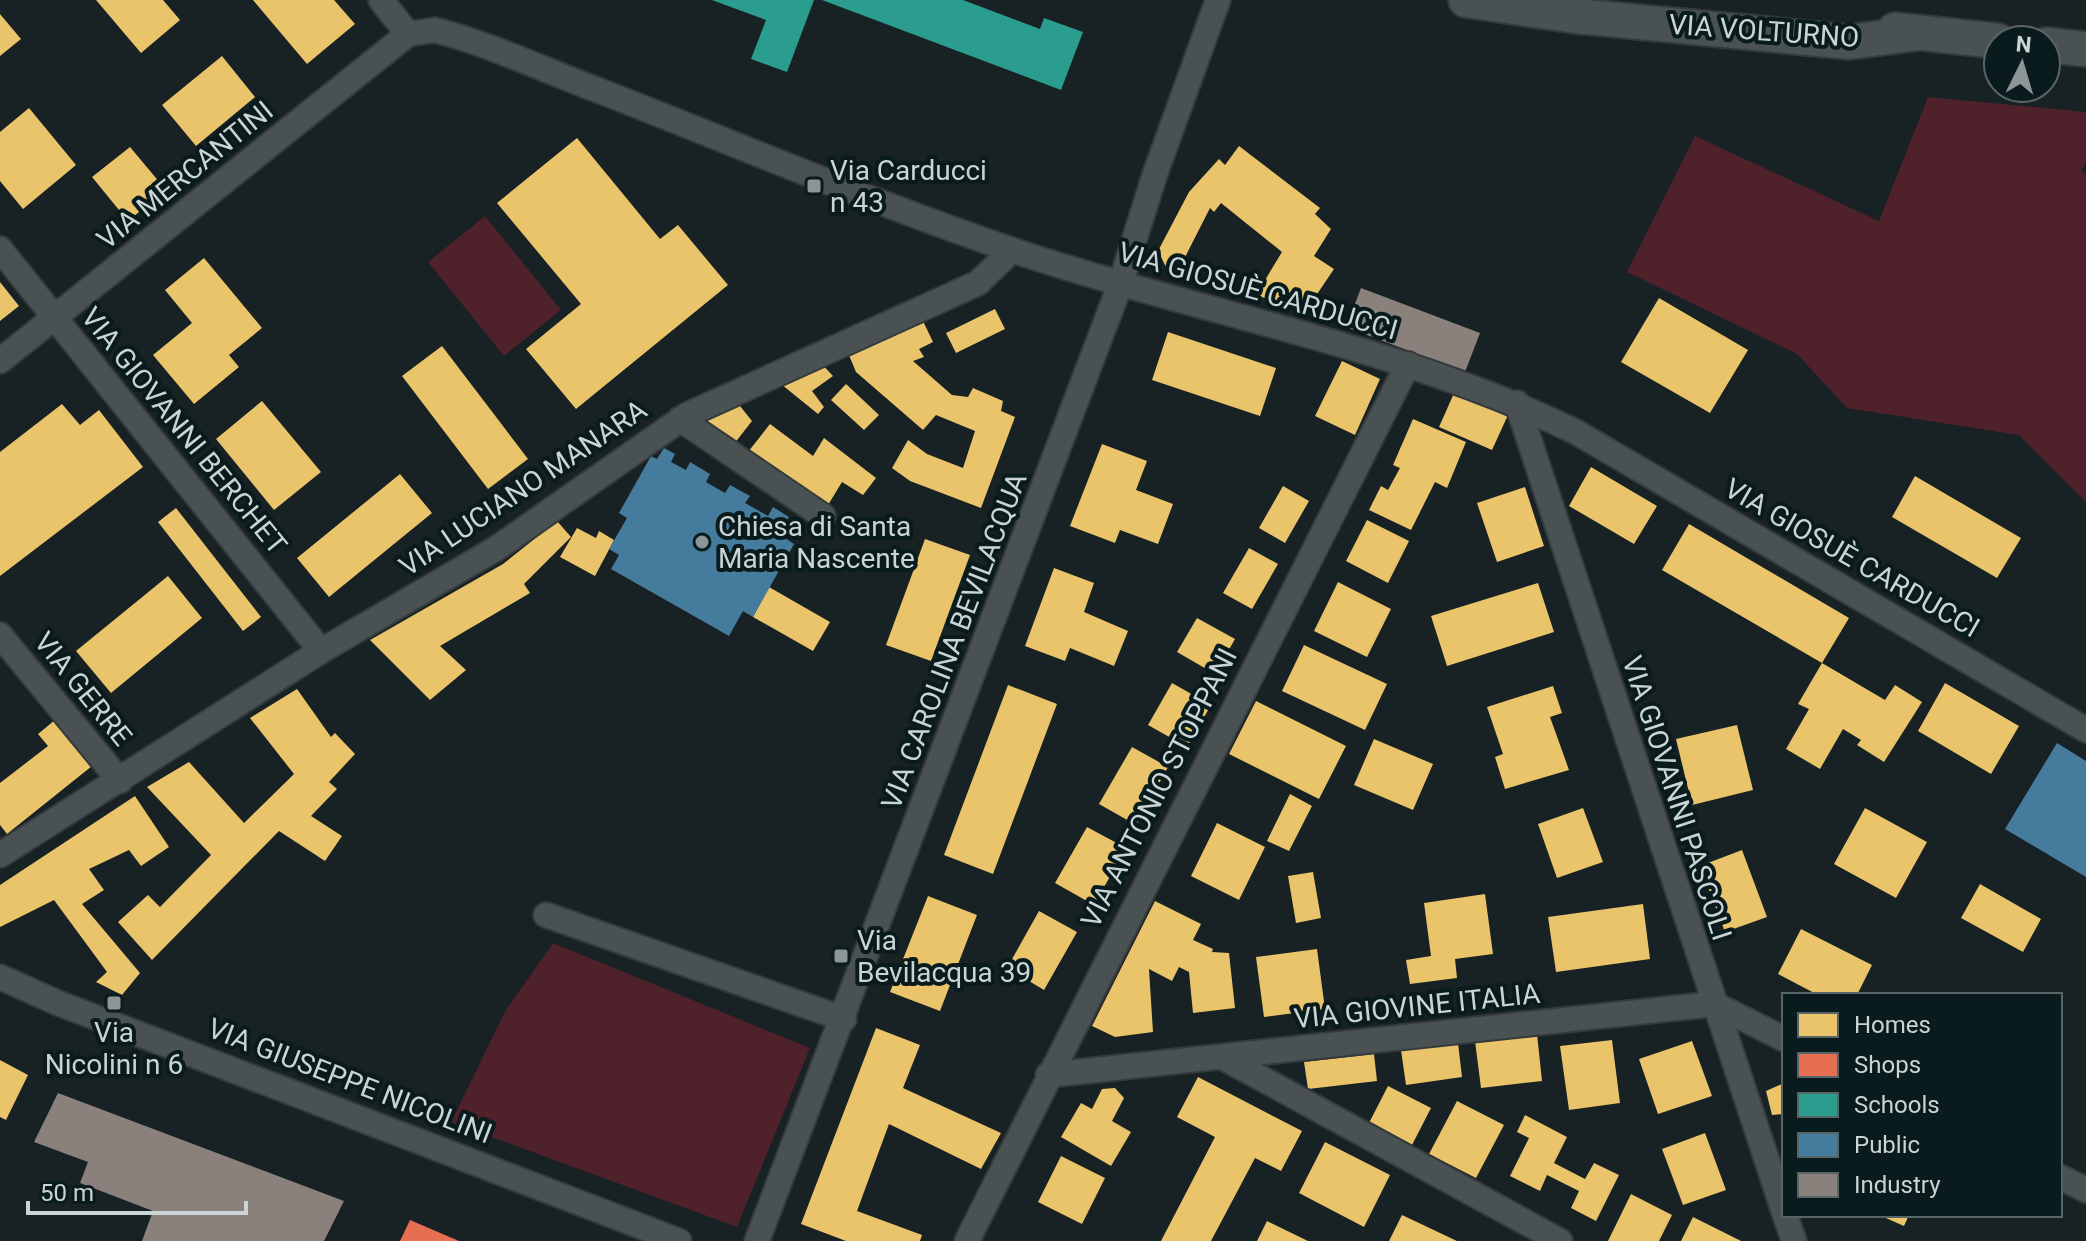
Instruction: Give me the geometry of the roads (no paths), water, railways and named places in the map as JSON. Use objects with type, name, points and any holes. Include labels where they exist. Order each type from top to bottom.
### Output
[{"type":"street","points":[[381,0],[408,34]]},
{"type":"street","name":"VIA CAROLINA BEVILACQUA","points":[[757,1241],[844,1019],[1120,285],[1155,174],[1218,0]]},
{"type":"street","name":"VIA VOLTURNO","points":[[1466,0],[1576,16],[1849,42],[1919,33]]},
{"type":"street","name":"VIA VOLTURNO","points":[[1637,0],[1982,39]]},
{"type":"street","name":"VIA GIOSUÈ CARDUCCI","points":[[408,34],[424,30],[448,33],[1012,250],[1120,285],[1248,316],[1408,364],[1517,403],[1576,432],[2086,730]]},
{"type":"street","name":"VIA MERCANTINI","points":[[0,361],[408,34]]},
{"type":"street","points":[[2062,47],[2086,49]]},
{"type":"street","name":"VIA GIOVANNI BERCHET","points":[[0,249],[321,651]]},
{"type":"street","name":"VIA LUCIANO MANARA","points":[[0,855],[321,651],[497,548],[680,419],[978,283],[1012,250]]},
{"type":"street","name":"VIA ANTONIO STOPPANI","points":[[967,1241],[1408,364]]},
{"type":"street","name":"VIA GIOVANNI PASCOLI","points":[[1517,403],[1782,1204]]},
{"type":"street","points":[[680,419],[823,516]]},
{"type":"street","name":"VIA GERRE","points":[[0,635],[120,781]]},
{"type":"street","points":[[546,915],[844,1019]]},
{"type":"street","name":"VIA GIUSEPPE NICOLINI","points":[[0,977],[58,1003],[679,1241]]},
{"type":"street","points":[[1714,1004],[1782,1038]]},
{"type":"street","name":"VIA GIOVINE ITALIA","points":[[1048,1075],[1714,1004]]},
{"type":"street","points":[[1224,1058],[1560,1241]]},
{"type":"street","points":[[2062,1178],[2086,1190]]},
{"type":"street","name":"VIA GIOVANNI PASCOLI","points":[[1786,1217],[1794,1241]]},
{"type":"place","name":"Via Carducci n 43","points":[[814,186]]},
{"type":"place","name":"Chiesa di Santa Maria Nascente","points":[[702,542]]},
{"type":"place","name":"Via Bevilacqua 39","points":[[841,956]]},
{"type":"place","name":"Via Nicolini n 6","points":[[114,1003]]}]
